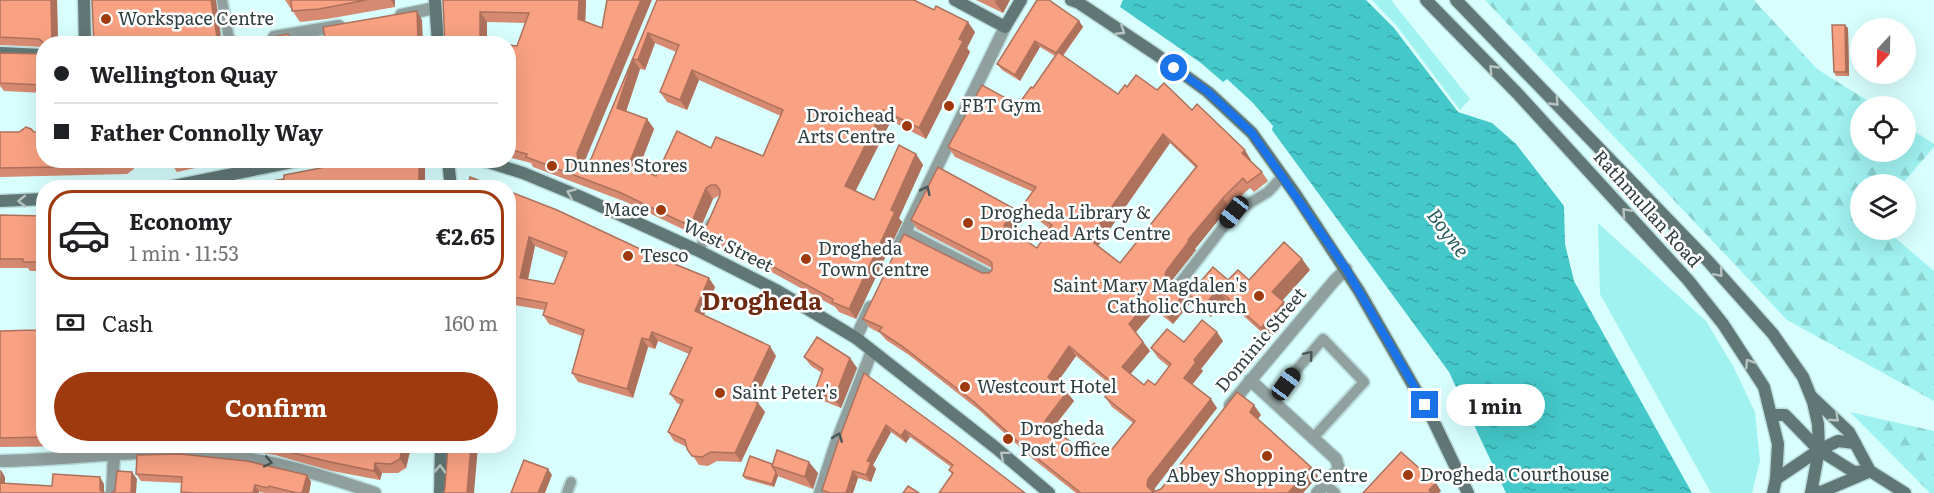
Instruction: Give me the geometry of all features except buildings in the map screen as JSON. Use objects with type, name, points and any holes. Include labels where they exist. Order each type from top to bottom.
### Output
[{"type":"main road","points":[[84,0],[85,36]]},
{"type":"main road","points":[[955,0],[1005,27],[1021,0]]},
{"type":"main road","points":[[1071,0],[1157,55],[1208,92],[1252,133],[1346,269],[1409,374],[1468,493]]},
{"type":"main road","name":"Rathmullan Road","points":[[1426,0],[1517,93],[1688,280],[1723,324],[1764,387],[1772,415],[1785,415],[1819,450],[1854,472],[1870,471]]},
{"type":"main road","name":"Rathmullan Road","points":[[1456,0],[1699,252],[1773,334],[1803,377],[1811,396],[1849,432],[1870,471],[1905,493]]},
{"type":"main road","points":[[435,4],[437,36]]},
{"type":"main road","points":[[0,52],[36,54]]},
{"type":"main road","points":[[203,180],[263,168]]},
{"type":"main road","name":"West Street","points":[[509,168],[699,251],[776,290],[856,338],[996,448],[1049,493]]},
{"type":"main road","points":[[0,201],[36,199]]},
{"type":"main road","points":[[1811,396],[1818,424],[1819,450],[1812,492],[1821,492],[1870,471]]},
{"type":"main road","points":[[1772,415],[1778,444],[1773,493]]},
{"type":"main road","points":[[1776,479],[1819,450],[1838,441],[1855,443]]},
{"type":"main road","points":[[440,493],[441,453]]},
{"type":"street","points":[[388,18],[435,4]]},
{"type":"street","points":[[281,36],[348,24]]},
{"type":"street","points":[[891,264],[1005,27]]},
{"type":"street","name":"Dominic Street","points":[[1220,418],[1346,269]]},
{"type":"street","points":[[856,338],[876,296]]},
{"type":"street","points":[[820,493],[835,446],[872,351]]},
{"type":"street","points":[[1250,380],[1336,459],[1339,469],[1326,490]]},
{"type":"street","points":[[0,461],[137,453]]},
{"type":"street","points":[[180,453],[211,454],[265,461],[329,477],[375,493]]},
{"type":"street","points":[[112,493],[114,455]]},
{"type":"lane","points":[[222,0],[229,36]]},
{"type":"lane","points":[[1179,284],[1234,212],[1268,192],[1283,176]]},
{"type":"lane","points":[[699,251],[716,212]]},
{"type":"lane","points":[[906,232],[992,276]]},
{"type":"lane","points":[[1273,402],[1323,339],[1364,382],[1313,438]]},
{"type":"lane","points":[[567,493],[572,482]]},
{"type":"green space","points":[[1372,0],[1391,0],[1470,99],[1460,110],[1397,26]]},
{"type":"green space","points":[[1485,0],[1754,0],[1817,69],[1860,96],[1850,96],[1850,162],[1916,162],[1916,132],[1934,144],[1934,147],[1911,174],[1850,174],[1850,240],[1898,240],[1934,271],[1934,401],[1787,320]]},
{"type":"green space","points":[[1598,223],[1706,321],[1733,366],[1755,412],[1760,461],[1752,493],[1711,493],[1600,294]]},
{"type":"green space","points":[[1850,412],[1934,431],[1934,493],[1930,493]]},
{"type":"water","name":"Boyne","points":[[1123,0],[1366,0],[1394,28],[1458,112],[1492,123],[1516,144],[1564,206],[1565,244],[1574,281],[1692,493],[1506,493],[1449,372],[1272,130],[1273,126],[1227,79],[1223,82],[1201,63],[1120,7]]},
{"type":"place","name":"Workspace Centre","points":[[106,19]]},
{"type":"place","name":"FBT Gym","points":[[949,106]]},
{"type":"place","name":"Droichead Arts Centre","points":[[907,126]]},
{"type":"place","name":"Dunnes Stores","points":[[552,166]]},
{"type":"place","name":"Mace","points":[[661,210]]},
{"type":"place","name":"Drogheda Library & Droichead Arts Centre","points":[[968,223]]},
{"type":"place","name":"Tesco","points":[[628,256]]},
{"type":"place","name":"Drogheda Town Centre","points":[[806,259]]},
{"type":"place","name":"Saint Mary Magdalen's Catholic Church","points":[[1259,296]]},
{"type":"place","name":"Westcourt Hotel","points":[[965,387]]},
{"type":"place","name":"Saint Peter's","points":[[720,393]]},
{"type":"place","name":"Drogheda Post Office","points":[[1008,439]]},
{"type":"place","name":"Abbey Shopping Centre","points":[[1267,456]]},
{"type":"place","name":"Drogheda Courthouse","points":[[1408,475]]},
{"type":"district","name":"Drogheda","points":[[762,302]]},
{"type":"route","points":[[1174,68],[1208,92],[1252,133],[1346,269],[1425,405]]}]
